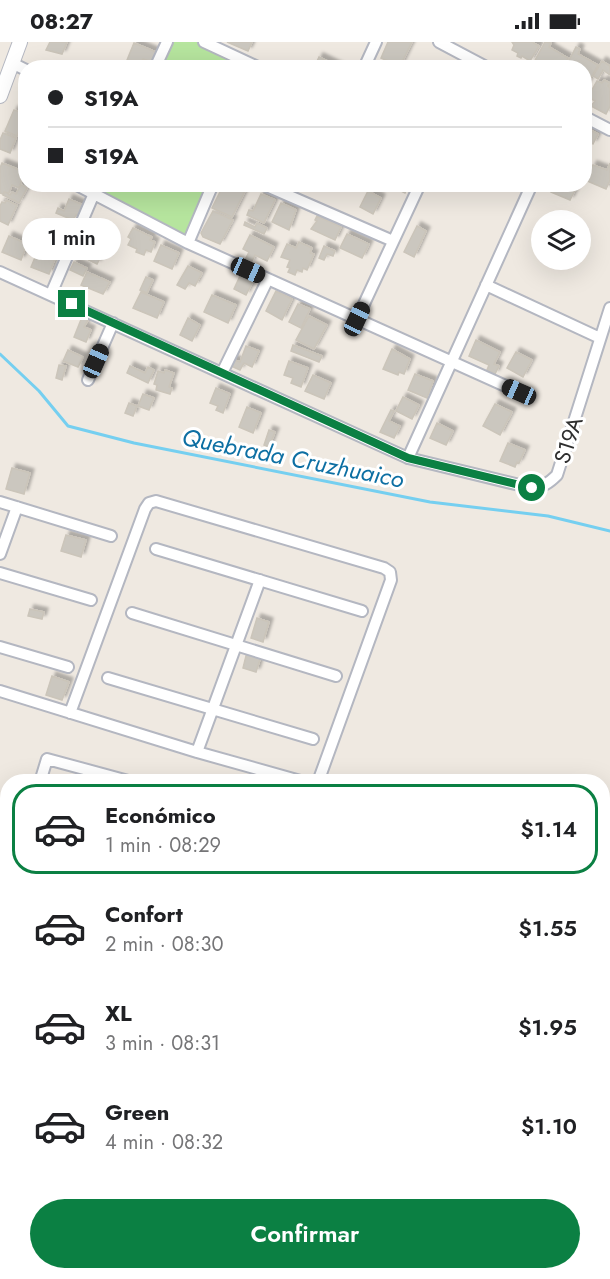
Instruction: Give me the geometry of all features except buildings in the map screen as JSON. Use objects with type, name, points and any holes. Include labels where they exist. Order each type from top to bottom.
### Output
[{"type":"street","points":[[0,96],[20,42]]},
{"type":"street","points":[[159,60],[167,42]]},
{"type":"street","points":[[204,42],[243,60]]},
{"type":"street","points":[[368,60],[376,42]]},
{"type":"street","points":[[439,42],[473,60]]},
{"type":"street","points":[[12,63],[18,66]]},
{"type":"street","points":[[592,121],[610,130]]},
{"type":"street","points":[[51,294],[95,192]]},
{"type":"street","points":[[99,192],[188,243],[519,392]]},
{"type":"street","points":[[188,243],[210,192]]},
{"type":"street","points":[[280,192],[393,241]]},
{"type":"street","points":[[357,319],[416,192]]},
{"type":"street","points":[[408,458],[486,285],[525,192]]},
{"type":"street","name":"S19A","points":[[0,272],[408,458],[532,488],[542,487],[550,482],[557,475],[561,466],[600,338],[608,323],[610,308]]},
{"type":"street","points":[[222,373],[268,279]]},
{"type":"street","points":[[486,285],[600,338]]},
{"type":"street","points":[[88,380],[113,323]]},
{"type":"street","points":[[70,713],[145,509],[149,503],[156,501],[384,568],[390,572],[391,580],[321,774]]},
{"type":"street","points":[[0,502],[111,536]]},
{"type":"street","points":[[0,554],[17,507]]},
{"type":"street","points":[[156,549],[362,611]]},
{"type":"street","points":[[0,573],[91,600]]},
{"type":"street","points":[[197,752],[260,580]]},
{"type":"street","points":[[132,613],[336,676]]},
{"type":"street","points":[[0,646],[68,667]]},
{"type":"street","points":[[108,678],[313,740]]},
{"type":"street","points":[[0,691],[275,774]]},
{"type":"street","points":[[42,774],[47,759],[102,774]]},
{"type":"green space","points":[[167,42],[204,42],[243,60],[159,60]]},
{"type":"green space","points":[[94,192],[210,192],[188,243],[93,195]]},
{"type":"waterway","name":"Quebrada Cruzhuaico","points":[[0,354],[39,391],[68,426],[134,443],[430,502],[548,516],[610,531]]},
{"type":"route","points":[[72,304],[408,458],[532,488]]}]
